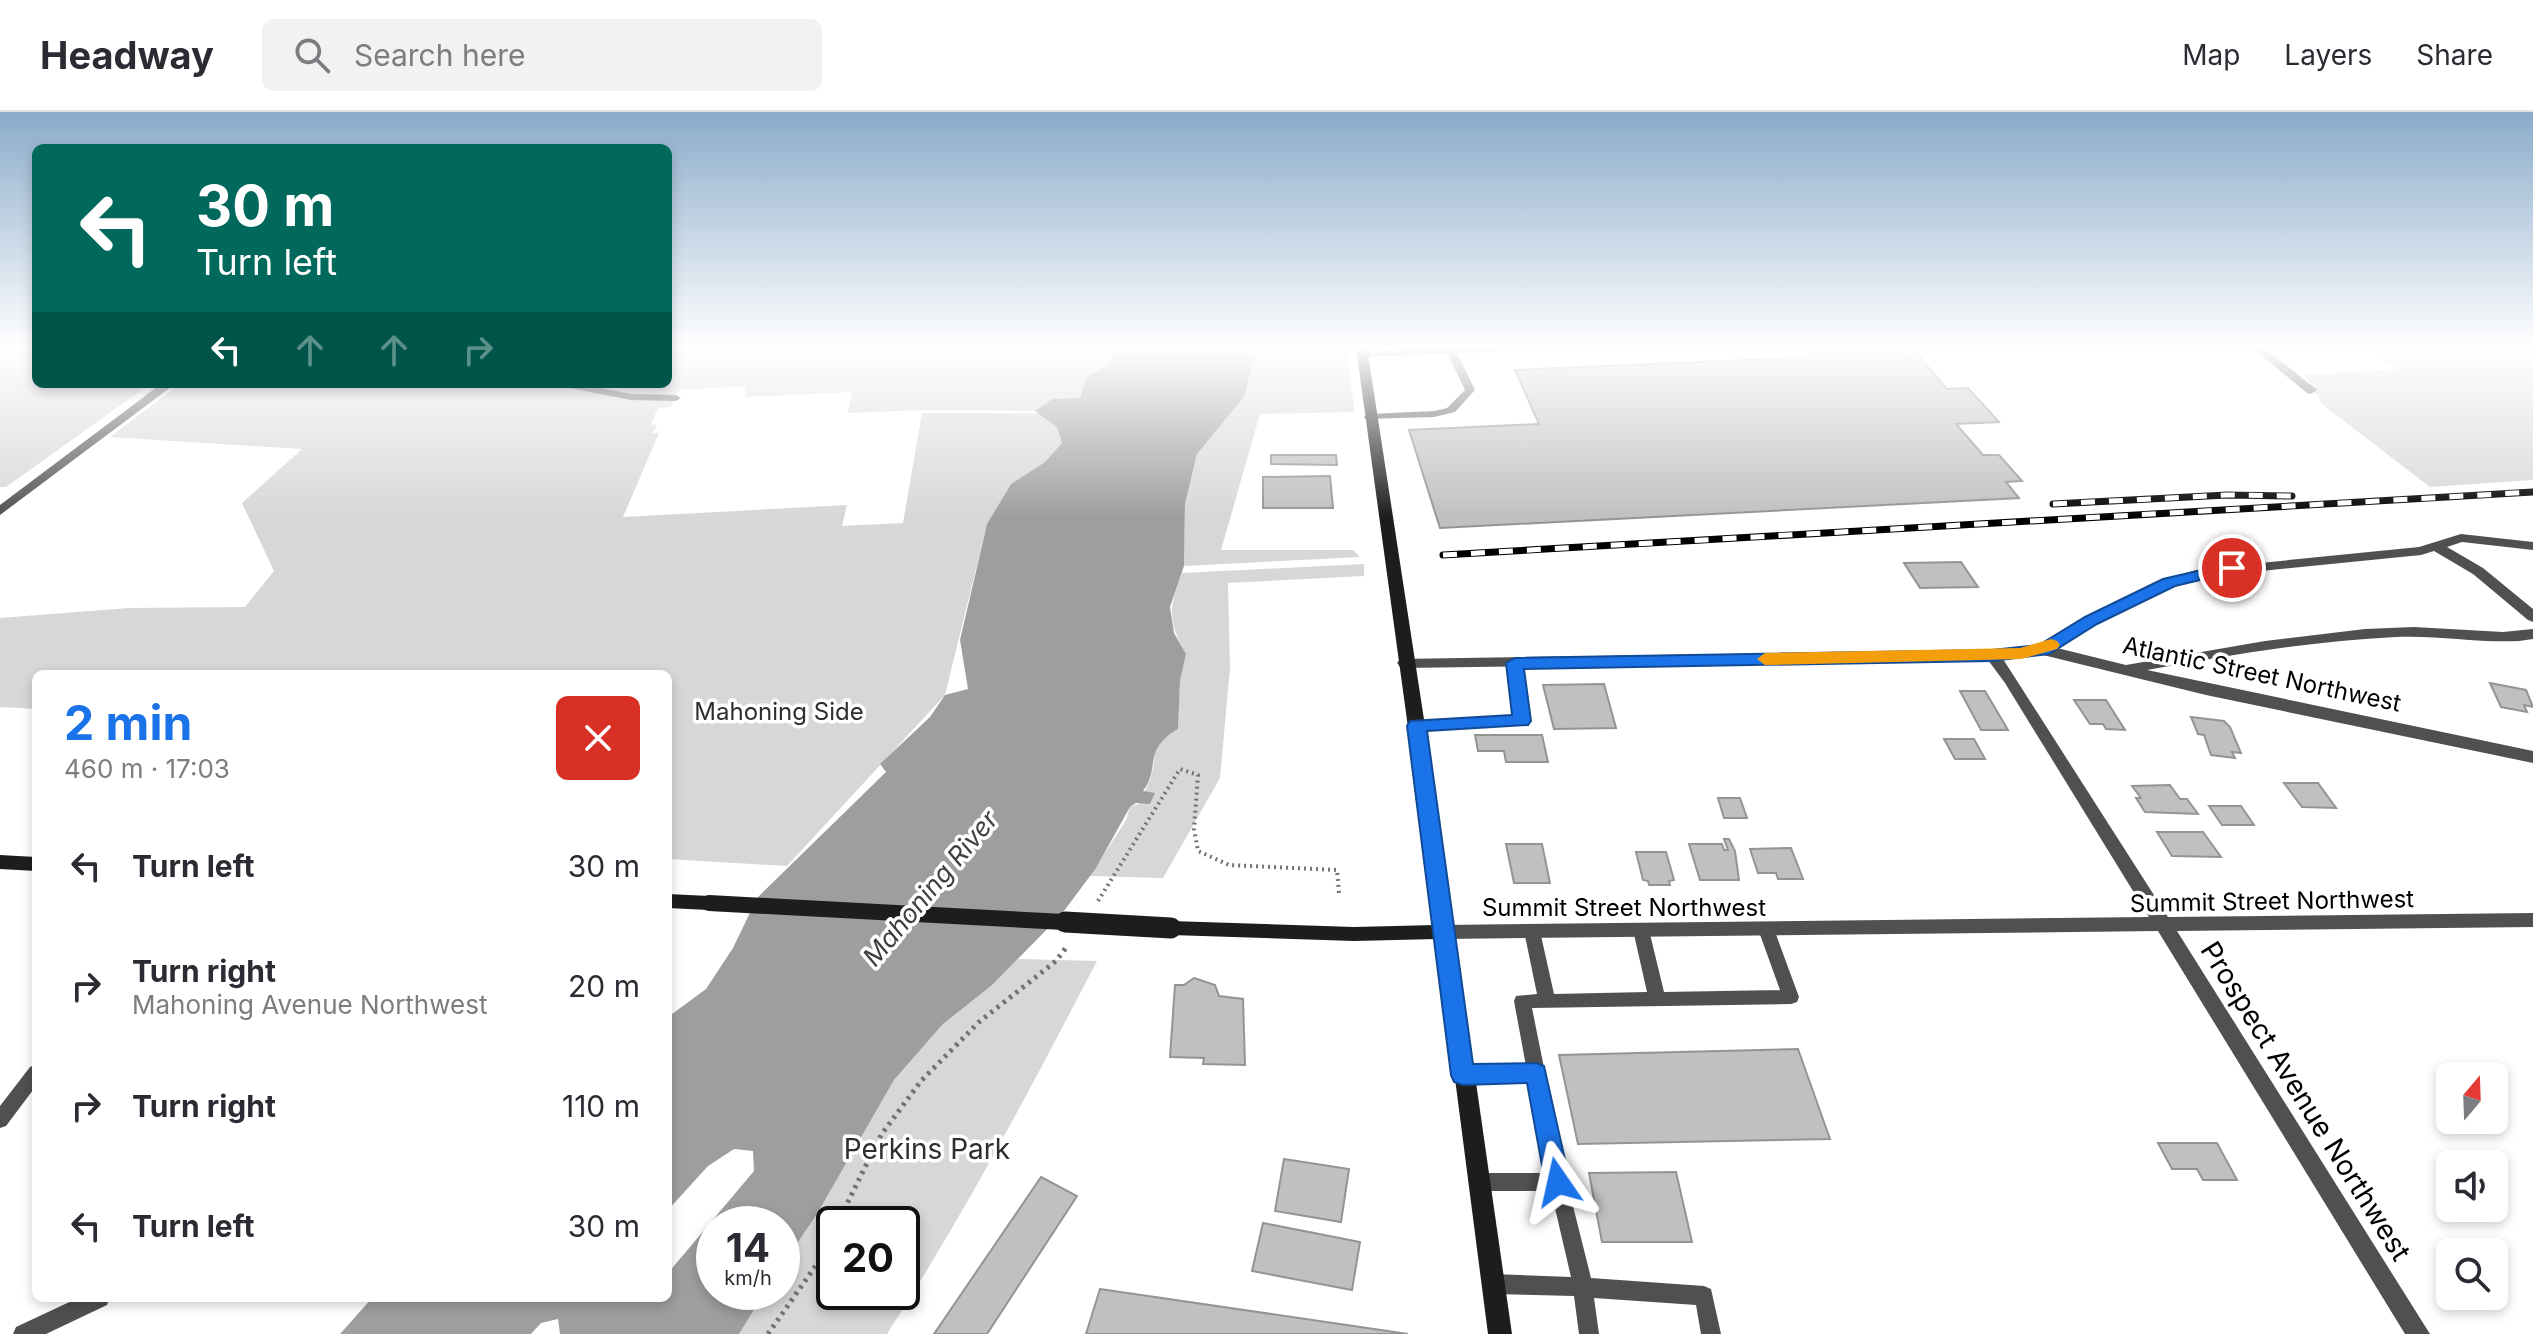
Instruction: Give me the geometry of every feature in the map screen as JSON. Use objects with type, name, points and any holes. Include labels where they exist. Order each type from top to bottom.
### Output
[{"type":"main road","points":[[1367,404],[1417,726],[1500,1334]]},
{"type":"main road","points":[[0,862],[32,864]]},
{"type":"main road","name":"Summit Street Northwest","points":[[672,901],[1171,928],[1354,934],[1443,932]]},
{"type":"street","points":[[0,511],[142,404]]},
{"type":"street","points":[[2043,650],[2104,614],[2169,583],[2200,573],[2438,548],[2461,538],[2533,546]]},
{"type":"street","points":[[2438,548],[2478,571],[2533,617]]},
{"type":"street","points":[[2127,669],[2233,650],[2362,634],[2436,631],[2513,637],[2533,634]]},
{"type":"street","name":"Atlantic Street Northwest","points":[[1405,663],[1992,655],[2043,650],[2206,690],[2533,757]]},
{"type":"street","name":"Prospect Avenue Northwest","points":[[1992,655],[2019,693],[2418,1334]]},
{"type":"street","name":"Summit Street Northwest","points":[[1443,932],[2533,920]]},
{"type":"lane","points":[[1369,417],[1434,414],[1451,410],[1457,404]]},
{"type":"lane","points":[[1417,726],[1522,721],[1515,663]]},
{"type":"lane","points":[[1589,1334],[1583,1287],[1558,1182],[1522,1001],[1791,997],[1766,929]]},
{"type":"lane","points":[[1641,930],[1657,999]]},
{"type":"lane","points":[[1532,931],[1547,1000]]},
{"type":"lane","points":[[1463,1075],[1536,1073]]},
{"type":"lane","points":[[0,1120],[32,1077]]},
{"type":"lane","points":[[1478,1182],[1558,1182]]},
{"type":"lane","points":[[1492,1284],[1704,1296],[1711,1334]]},
{"type":"lane","points":[[23,1334],[91,1302]]},
{"type":"path","points":[[1096,903],[1180,769],[1198,775],[1194,829],[1198,851],[1229,865],[1337,870],[1339,893]]},
{"type":"path","points":[[846,1206],[881,1135],[921,1081],[979,1022],[1056,961],[1072,938]]},
{"type":"path","points":[[768,1334],[816,1265]]},
{"type":"green space","points":[[0,404],[122,404],[6,487],[0,487]]},
{"type":"green space","name":"Mahoning Side","points":[[154,404],[672,404],[671,407],[658,408],[651,424],[657,425],[653,433],[659,433],[623,517],[847,505],[842,526],[903,523],[922,413],[1038,413],[1058,427],[1062,443],[1045,462],[1011,484],[987,524],[945,695],[787,866],[672,859],[672,670],[32,670],[32,709],[0,707],[0,618],[129,608],[245,607],[274,571],[242,503],[302,449],[110,437]]},
{"type":"green space","points":[[850,404],[1045,404],[1035,411],[848,413]]},
{"type":"green space","points":[[1227,404],[1354,404],[1355,412],[1260,414],[1221,550],[1353,550],[1360,557],[1184,566],[1185,504],[1197,454]]},
{"type":"green space","points":[[2533,404],[2533,480],[2430,487],[2323,405]]},
{"type":"green space","points":[[1364,564],[1364,576],[1228,583],[1230,668],[1220,778],[1163,878],[1090,876],[1126,820],[1130,807],[1141,803],[1157,748],[1178,729],[1180,677],[1186,654],[1172,614],[1182,573]]},
{"type":"green space","name":"Perkins Park","points":[[1018,959],[1097,961],[1022,1103],[920,1281],[920,1206],[822,1206],[894,1080],[943,1024]]},
{"type":"green space","name":"Perkins Park","points":[[816,1215],[816,1310],[902,1310],[887,1334],[739,1334],[754,1310],[800,1310],[800,1239]]},
{"type":"water","name":"Mahoning River","points":[[1045,404],[1238,404],[1197,454],[1185,504],[1184,566],[1170,607],[1174,633],[1186,654],[1180,680],[1178,729],[1160,744],[1156,752],[1143,791],[1155,793],[1150,804],[1136,803],[1130,807],[1096,868],[1061,915],[992,985],[943,1024],[894,1080],[822,1206],[816,1206],[816,1215],[800,1239],[800,1206],[724,1206],[754,1171],[753,1151],[734,1149],[708,1166],[672,1206],[672,1014],[706,989],[733,948],[757,898],[886,772],[880,764],[930,717],[945,695],[968,689],[960,640],[987,524],[1011,484],[1045,462],[1062,443],[1057,427],[1035,411]]},
{"type":"water","points":[[696,1240],[696,1310],[754,1310],[739,1334],[560,1334],[558,1319],[541,1323],[531,1334],[340,1334],[368,1302],[672,1302],[672,1268]]},
{"type":"building","points":[[1530,404],[1983,404],[1999,422],[1956,424],[1983,455],[1999,455],[2022,481],[2006,482],[2019,498],[1440,528],[1409,430],[1539,424]]},
{"type":"building","points":[[1271,455],[1336,455],[1337,465],[1271,464]]},
{"type":"building","points":[[1330,476],[1333,508],[1263,508],[1263,477]]},
{"type":"building","points":[[1961,562],[1978,587],[1920,588],[1904,563]]},
{"type":"building","points":[[2490,683],[2526,690],[2533,707],[2524,705],[2527,712],[2501,707]]},
{"type":"building","points":[[1604,684],[1616,728],[1554,729],[1543,685]]},
{"type":"building","points":[[1960,691],[1985,691],[2008,730],[1981,730]]},
{"type":"building","points":[[2074,700],[2106,700],[2125,730],[2090,724]]},
{"type":"building","points":[[2191,717],[2224,721],[2230,727],[2241,753],[2232,752],[2235,758],[2211,755],[2204,735],[2198,734]]},
{"type":"building","points":[[1475,735],[1542,735],[1548,762],[1506,762],[1504,751],[1478,751]]},
{"type":"building","points":[[1944,739],[1974,739],[1985,759],[1955,759]]},
{"type":"building","points":[[2284,783],[2318,783],[2336,808],[2302,807]]},
{"type":"building","points":[[2170,785],[2180,799],[2187,799],[2198,814],[2145,812],[2136,798],[2141,798],[2132,786]]},
{"type":"building","points":[[1718,798],[1740,798],[1747,818],[1724,818]]},
{"type":"building","points":[[2209,806],[2241,806],[2254,825],[2222,825]]},
{"type":"building","points":[[2157,832],[2203,832],[2221,857],[2172,856]]},
{"type":"building","points":[[1724,839],[1729,839],[1735,851],[1739,880],[1700,880],[1689,844],[1722,844],[1724,850],[1728,850]]},
{"type":"building","points":[[1506,844],[1542,844],[1550,883],[1514,883]]},
{"type":"building","points":[[1791,848],[1803,879],[1778,879],[1776,873],[1758,873],[1750,849]]},
{"type":"building","points":[[1636,852],[1666,852],[1674,880],[1669,881],[1670,885],[1649,885],[1648,881],[1643,880]]},
{"type":"building","points":[[1194,978],[1215,985],[1219,996],[1243,999],[1245,1065],[1203,1064],[1204,1058],[1170,1057],[1175,985],[1184,985]]},
{"type":"building","points":[[1798,1049],[1830,1139],[1578,1144],[1559,1055]]},
{"type":"building","points":[[2158,1143],[2217,1143],[2237,1180],[2203,1180],[2197,1169],[2172,1169]]},
{"type":"building","points":[[1284,1159],[1349,1169],[1341,1222],[1275,1211]]},
{"type":"building","points":[[1676,1172],[1692,1242],[1602,1242],[1589,1173]]},
{"type":"building","points":[[1041,1177],[1077,1196],[987,1334],[934,1334]]},
{"type":"building","points":[[1263,1223],[1360,1242],[1352,1290],[1252,1271]]},
{"type":"building","points":[[1100,1289],[1408,1334],[1086,1334]]},
{"type":"railway","points":[[1443,555],[2533,492]]},
{"type":"railway","points":[[2053,504],[2227,495],[2292,496]]},
{"type":"slow traffic","points":[[1765,659],[2021,654],[2043,650],[2051,645]]},
{"type":"route","points":[[1558,1182],[1536,1073],[1463,1075],[1417,726],[1522,721],[1515,663],[1992,655],[2043,650],[2091,621],[2169,583],[2200,573],[2232,568]]}]
